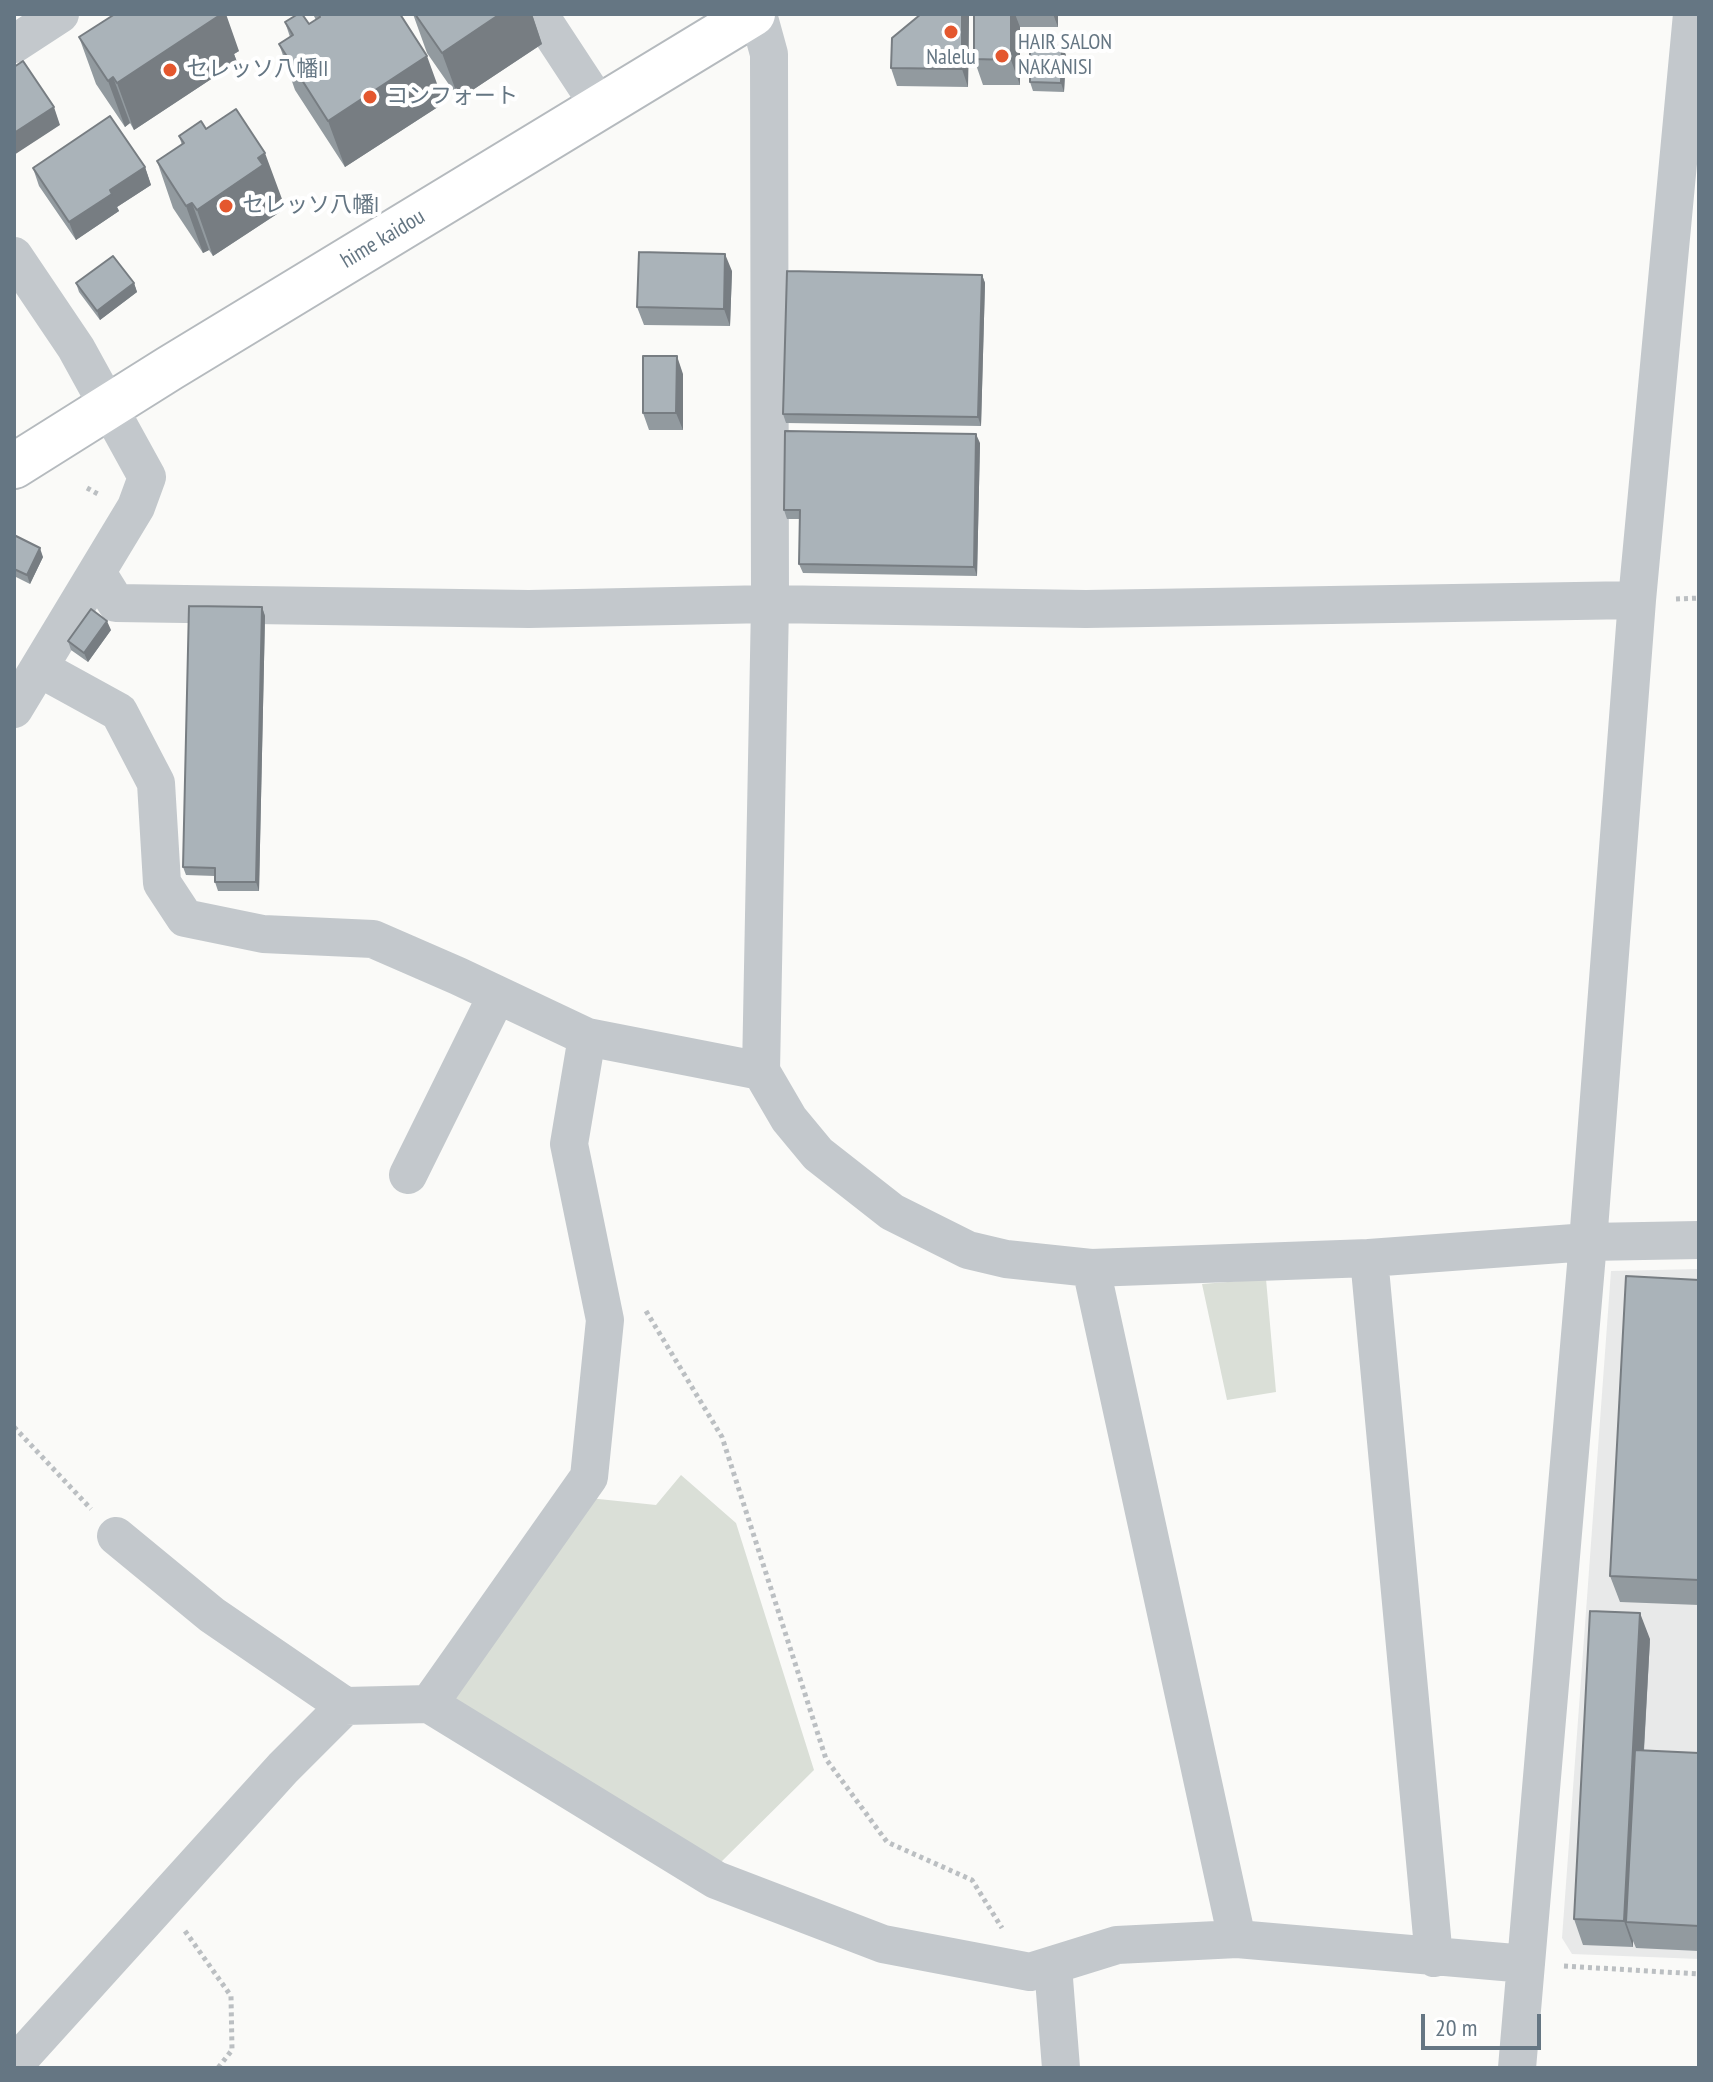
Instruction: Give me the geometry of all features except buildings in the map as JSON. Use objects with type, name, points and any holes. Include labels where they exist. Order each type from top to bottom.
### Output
[{"type":"main road","name":"hime kaidou","points":[[14,466],[756,14]]},
{"type":"street","points":[[14,44],[60,14]]},
{"type":"street","points":[[539,14],[600,107]]},
{"type":"street","points":[[756,14],[769,54],[770,604],[761,1071],[789,1119],[818,1154],[892,1212],[968,1250],[1006,1259],[1091,1268],[1369,1258],[1588,1242],[1699,1240]]},
{"type":"street","points":[[1517,2068],[1588,1242],[1637,600],[1692,14]]},
{"type":"street","points":[[14,256],[76,348],[147,477],[136,507],[98,574],[14,709]]},
{"type":"street","points":[[98,574],[116,603],[529,609],[770,604],[1086,609],[1637,600]]},
{"type":"street","points":[[39,668],[119,712],[156,783],[162,883],[185,918],[263,934],[373,939],[587,1037],[761,1071]]},
{"type":"street","points":[[408,1175],[497,995]]},
{"type":"street","points":[[429,1704],[589,1477],[605,1320],[569,1144],[587,1037]]},
{"type":"street","points":[[1369,1258],[1434,1958]]},
{"type":"street","points":[[1091,1268],[1237,1939]]},
{"type":"street","points":[[116,1536],[212,1615],[345,1706],[429,1704],[716,1880],[883,1944],[1042,1969],[1117,1945],[1237,1939],[1526,1964]]},
{"type":"street","points":[[20,2061],[283,1768],[345,1706]]},
{"type":"street","points":[[1042,1969],[1061,2068]]},
{"type":"path","points":[[597,1280],[644,1308],[722,1437],[826,1759],[887,1842],[972,1880],[1042,1969]]},
{"type":"path","points":[[14,1427],[116,1536]]},
{"type":"path","points":[[163,1901],[231,1996],[232,2050],[218,2068]]},
{"type":"path","points":[[1526,1964],[1699,1974]]},
{"type":"shaded area","points":[[1699,1269],[1699,1959],[1572,1954],[1562,1938],[1611,1271]]},
{"type":"shaded area","points":[[1266,1279],[1276,1392],[1227,1400],[1202,1284]]},
{"type":"shaded area","points":[[681,1475],[736,1523],[814,1770],[717,1866],[451,1700],[589,1498],[656,1505]]},
{"type":"place","name":"Nalelu","points":[[951,32]]},
{"type":"place","name":"HAIR SALON NAKANISI","points":[[1002,56]]},
{"type":"place","name":"セレッソ八幡II","points":[[170,70]]},
{"type":"place","name":"コンフォート","points":[[370,97]]},
{"type":"place","name":"セレッソ八幡I","points":[[226,206]]}]
